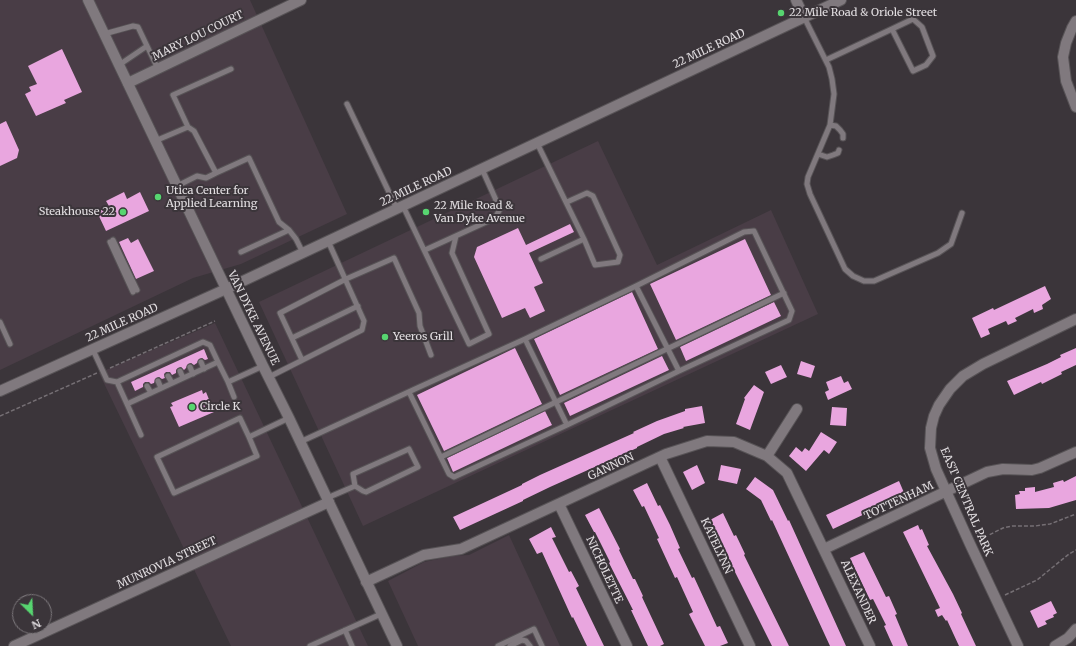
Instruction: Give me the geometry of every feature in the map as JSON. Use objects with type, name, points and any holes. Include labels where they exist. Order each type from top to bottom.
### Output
[{"type":"street","name":"VAN DYKE AVENUE","points":[[88,0],[289,418],[396,646]]},
{"type":"street","name":"MARY LOU COURT","points":[[128,83],[301,0]]},
{"type":"street","points":[[796,0],[804,17]]},
{"type":"street","name":"22 MILE ROAD","points":[[0,391],[226,289],[841,0]]},
{"type":"street","points":[[1076,21],[1066,43],[1063,57],[1066,81],[1076,107]]},
{"type":"street","name":"EAST CENTRAL PARK","points":[[1018,646],[936,469],[930,448],[931,428],[934,416],[944,396],[963,376],[972,370],[1076,320]]},
{"type":"street","points":[[767,456],[797,409]]},
{"type":"street","name":"GANNON","points":[[366,582],[424,555],[461,549],[660,457],[707,441],[734,442],[767,456],[787,473],[824,548]]},
{"type":"street","name":"TOTTENHAM","points":[[824,548],[993,470],[1032,470],[1076,452]]},
{"type":"street","name":"KATELYNN","points":[[660,457],[750,646]]},
{"type":"street","name":"MUNROVIA STREET","points":[[14,646],[328,500]]},
{"type":"street","name":"NICHOLETTE","points":[[560,504],[627,646]]},
{"type":"street","name":"ALEXANDER","points":[[824,548],[870,646]]},
{"type":"street","points":[[1055,646],[1068,638],[1076,629]]},
{"type":"lane","points":[[804,17],[826,60],[832,79],[834,94],[830,125],[808,177],[807,184],[810,194],[845,269],[853,276],[864,281],[874,281],[938,253],[951,244],[962,213]]},
{"type":"lane","points":[[826,60],[892,29],[914,19],[922,27],[933,56],[926,65],[913,71],[892,29]]},
{"type":"lane","points":[[104,34],[133,26],[138,27],[158,69]]},
{"type":"lane","points":[[119,65],[147,46]]},
{"type":"lane","points":[[216,173],[194,131],[188,127],[173,95],[231,69]]},
{"type":"lane","points":[[346,104],[400,208],[425,250],[469,344],[489,334],[452,254],[456,236]]},
{"type":"lane","points":[[830,125],[836,126],[843,134],[843,138]]},
{"type":"lane","points":[[155,141],[188,127]]},
{"type":"lane","points":[[537,143],[567,202],[595,265],[618,262],[620,255],[594,196],[587,193],[567,202]]},
{"type":"lane","points":[[818,154],[827,157],[838,153],[839,150]]},
{"type":"lane","points":[[177,186],[197,176],[206,178],[249,158],[279,222],[289,230],[296,239],[303,253]]},
{"type":"lane","points":[[425,250],[495,218],[500,210],[482,169]]},
{"type":"lane","points":[[241,252],[289,230]]},
{"type":"lane","points":[[300,442],[409,392],[525,339],[744,232],[754,231],[792,311],[789,320],[454,477],[449,474],[409,392]]},
{"type":"lane","points":[[541,259],[584,239]]},
{"type":"lane","points":[[112,241],[135,291]]},
{"type":"lane","points":[[269,377],[362,330],[364,321],[328,241]]},
{"type":"lane","points":[[302,360],[280,313],[346,279],[394,258],[419,313],[420,326],[431,355]]},
{"type":"lane","points":[[636,286],[679,371]]},
{"type":"lane","points":[[441,457],[784,293]]},
{"type":"lane","points":[[292,338],[358,306]]},
{"type":"lane","points":[[0,322],[10,344]]},
{"type":"lane","points":[[525,339],[567,425]]},
{"type":"lane","points":[[93,350],[107,380],[116,382],[203,342],[210,345],[234,397]]},
{"type":"lane","points":[[194,346],[197,352]]},
{"type":"lane","points":[[183,351],[186,357]]},
{"type":"lane","points":[[172,356],[175,362]]},
{"type":"lane","points":[[161,361],[164,367]]},
{"type":"lane","points":[[201,362],[204,369]]},
{"type":"lane","points":[[127,404],[218,362]]},
{"type":"lane","points":[[151,366],[153,372]]},
{"type":"lane","points":[[228,382],[263,366]]},
{"type":"lane","points":[[190,367],[194,374]]},
{"type":"lane","points":[[141,371],[143,376]]},
{"type":"lane","points":[[180,372],[183,378]]},
{"type":"lane","points":[[168,376],[172,383]]},
{"type":"lane","points":[[158,381],[161,388]]},
{"type":"lane","points":[[116,382],[141,435]]},
{"type":"lane","points":[[147,386],[151,393]]},
{"type":"lane","points":[[240,418],[249,437],[257,456],[174,493],[157,457],[240,418]]},
{"type":"lane","points":[[249,437],[289,418]]},
{"type":"lane","points":[[409,449],[418,467],[366,492],[355,486],[353,474],[409,449]]},
{"type":"lane","points":[[328,500],[355,486]]},
{"type":"lane","points":[[310,646],[322,644],[345,630],[381,614]]},
{"type":"lane","points":[[498,646],[534,629],[542,646]]},
{"type":"lane","points":[[345,630],[352,646]]},
{"type":"lane","points":[[510,646],[522,640],[526,641],[530,646]]},
{"type":"path","points":[[970,544],[1003,528],[1012,526],[1035,526],[1050,524],[1076,514]]},
{"type":"path","points":[[996,600],[1037,580],[1076,550]]},
{"type":"shaded area","points":[[0,0],[250,0],[347,214],[241,264],[193,278],[0,370]]},
{"type":"shaded area","points":[[598,141],[657,265],[771,210],[818,314],[363,526],[259,302]]},
{"type":"shaded area","points":[[215,323],[368,646],[231,646],[99,373]]},
{"type":"shaded area","points":[[509,535],[560,646],[418,646],[388,581],[424,562],[452,556],[469,555]]},
{"type":"building","points":[[62,49],[82,92],[64,100],[66,103],[36,116],[25,94],[31,91],[29,87],[37,84],[28,66]]},
{"type":"building","points":[[6,121],[19,150],[17,158],[0,166],[0,124]]},
{"type":"building","name":"Steakhouse 22","points":[[124,192],[127,199],[140,192],[149,211],[106,231],[97,212],[109,206],[106,201]]},
{"type":"building","points":[[570,224],[574,232],[529,253],[543,283],[534,287],[545,311],[530,318],[525,308],[502,318],[474,257],[477,247],[518,228],[526,245]]},
{"type":"building","points":[[128,238],[131,243],[138,239],[154,271],[136,279],[119,242]]},
{"type":"building","points":[[745,239],[771,295],[676,340],[650,284]]},
{"type":"building","points":[[1045,286],[1051,299],[1042,305],[1043,309],[1034,313],[1033,309],[1015,318],[1017,321],[1008,325],[1006,321],[988,329],[990,334],[981,338],[972,318],[993,308],[994,310]]},
{"type":"building","points":[[632,292],[658,349],[560,395],[534,339]]},
{"type":"building","points":[[774,302],[781,316],[686,361],[680,347]]},
{"type":"building","points":[[515,348],[542,404],[444,451],[417,395]]},
{"type":"building","points":[[1076,348],[1076,365],[1061,372],[1062,374],[1042,384],[1041,382],[1014,395],[1007,381],[1047,364],[1061,357],[1060,355]]},
{"type":"building","points":[[204,349],[208,359],[199,359],[194,365],[191,363],[188,364],[184,370],[181,367],[178,368],[176,373],[172,375],[170,372],[166,372],[164,374],[165,378],[156,378],[154,383],[151,384],[149,382],[145,382],[143,387],[135,391],[131,382]]},
{"type":"building","points":[[662,356],[669,370],[570,416],[564,403]]},
{"type":"building","points":[[801,361],[815,366],[811,378],[797,374]]},
{"type":"building","points":[[781,365],[787,377],[771,384],[765,372]]},
{"type":"building","points":[[841,376],[844,383],[848,381],[852,389],[828,400],[825,392],[829,390],[826,382]]},
{"type":"building","points":[[754,385],[764,392],[750,430],[736,424],[745,399],[744,398]]},
{"type":"building","points":[[202,390],[203,394],[206,392],[214,412],[179,427],[170,407],[173,406],[171,403]]},
{"type":"building","points":[[702,406],[705,423],[683,427],[684,428],[664,434],[460,530],[453,517],[657,421],[685,411],[685,409]]},
{"type":"building","points":[[832,407],[847,408],[846,426],[830,425]]},
{"type":"building","points":[[545,411],[552,425],[453,472],[447,458]]},
{"type":"building","points":[[821,432],[837,442],[829,454],[824,450],[806,471],[789,456],[796,447],[802,452],[805,448],[809,451]]},
{"type":"building","points":[[697,465],[705,483],[692,490],[683,472]]},
{"type":"building","points":[[721,465],[741,469],[737,484],[718,480]]},
{"type":"building","points":[[1076,476],[1076,500],[1049,508],[1016,509],[1015,495],[1020,494],[1019,491],[1025,491],[1025,488],[1035,487],[1035,492],[1054,487],[1053,483],[1063,480],[1064,482]]},
{"type":"building","points":[[755,477],[773,490],[788,521],[789,520],[846,646],[830,646],[772,520],[771,521],[761,500],[746,489]]},
{"type":"building","points":[[899,481],[905,495],[833,529],[826,515]]},
{"type":"building","points":[[647,483],[658,506],[660,505],[670,525],[680,548],[678,549],[692,578],[694,577],[717,627],[720,626],[728,643],[720,646],[705,646],[689,614],[693,612],[657,539],[659,538],[644,506],[642,507],[633,490]]},
{"type":"building","points":[[599,508],[620,549],[619,550],[633,579],[635,579],[643,596],[642,597],[664,644],[660,646],[648,646],[631,610],[633,610],[609,563],[610,562],[585,515]]},
{"type":"building","points":[[723,513],[734,536],[736,535],[745,554],[744,555],[789,646],[772,646],[728,558],[726,559],[718,543],[721,542],[710,520]]},
{"type":"building","points":[[918,525],[920,530],[922,529],[929,545],[927,546],[953,594],[976,646],[959,646],[947,620],[946,621],[942,615],[938,617],[935,610],[940,608],[903,532]]},
{"type":"building","points":[[551,527],[556,537],[552,538],[569,572],[571,571],[579,586],[576,588],[604,646],[587,646],[573,617],[572,618],[542,552],[537,554],[529,539]]},
{"type":"building","points":[[864,552],[886,597],[889,596],[908,646],[893,646],[884,626],[886,625],[873,599],[870,600],[850,558]]},
{"type":"building","points":[[1051,601],[1057,613],[1053,615],[1054,617],[1045,621],[1047,624],[1038,628],[1030,611]]},
{"type":"place","name":"22 Mile Road & Oriole Street","points":[[781,13]]},
{"type":"place","name":"Utica Center for Applied Learning","points":[[158,197]]},
{"type":"place","name":"Steakhouse 22","points":[[123,212]]},
{"type":"place","name":"22 Mile Road & Van Dyke Avenue","points":[[426,212]]},
{"type":"place","name":"Yeeros Grill","points":[[385,337]]},
{"type":"place","name":"Circle K","points":[[192,407]]}]
